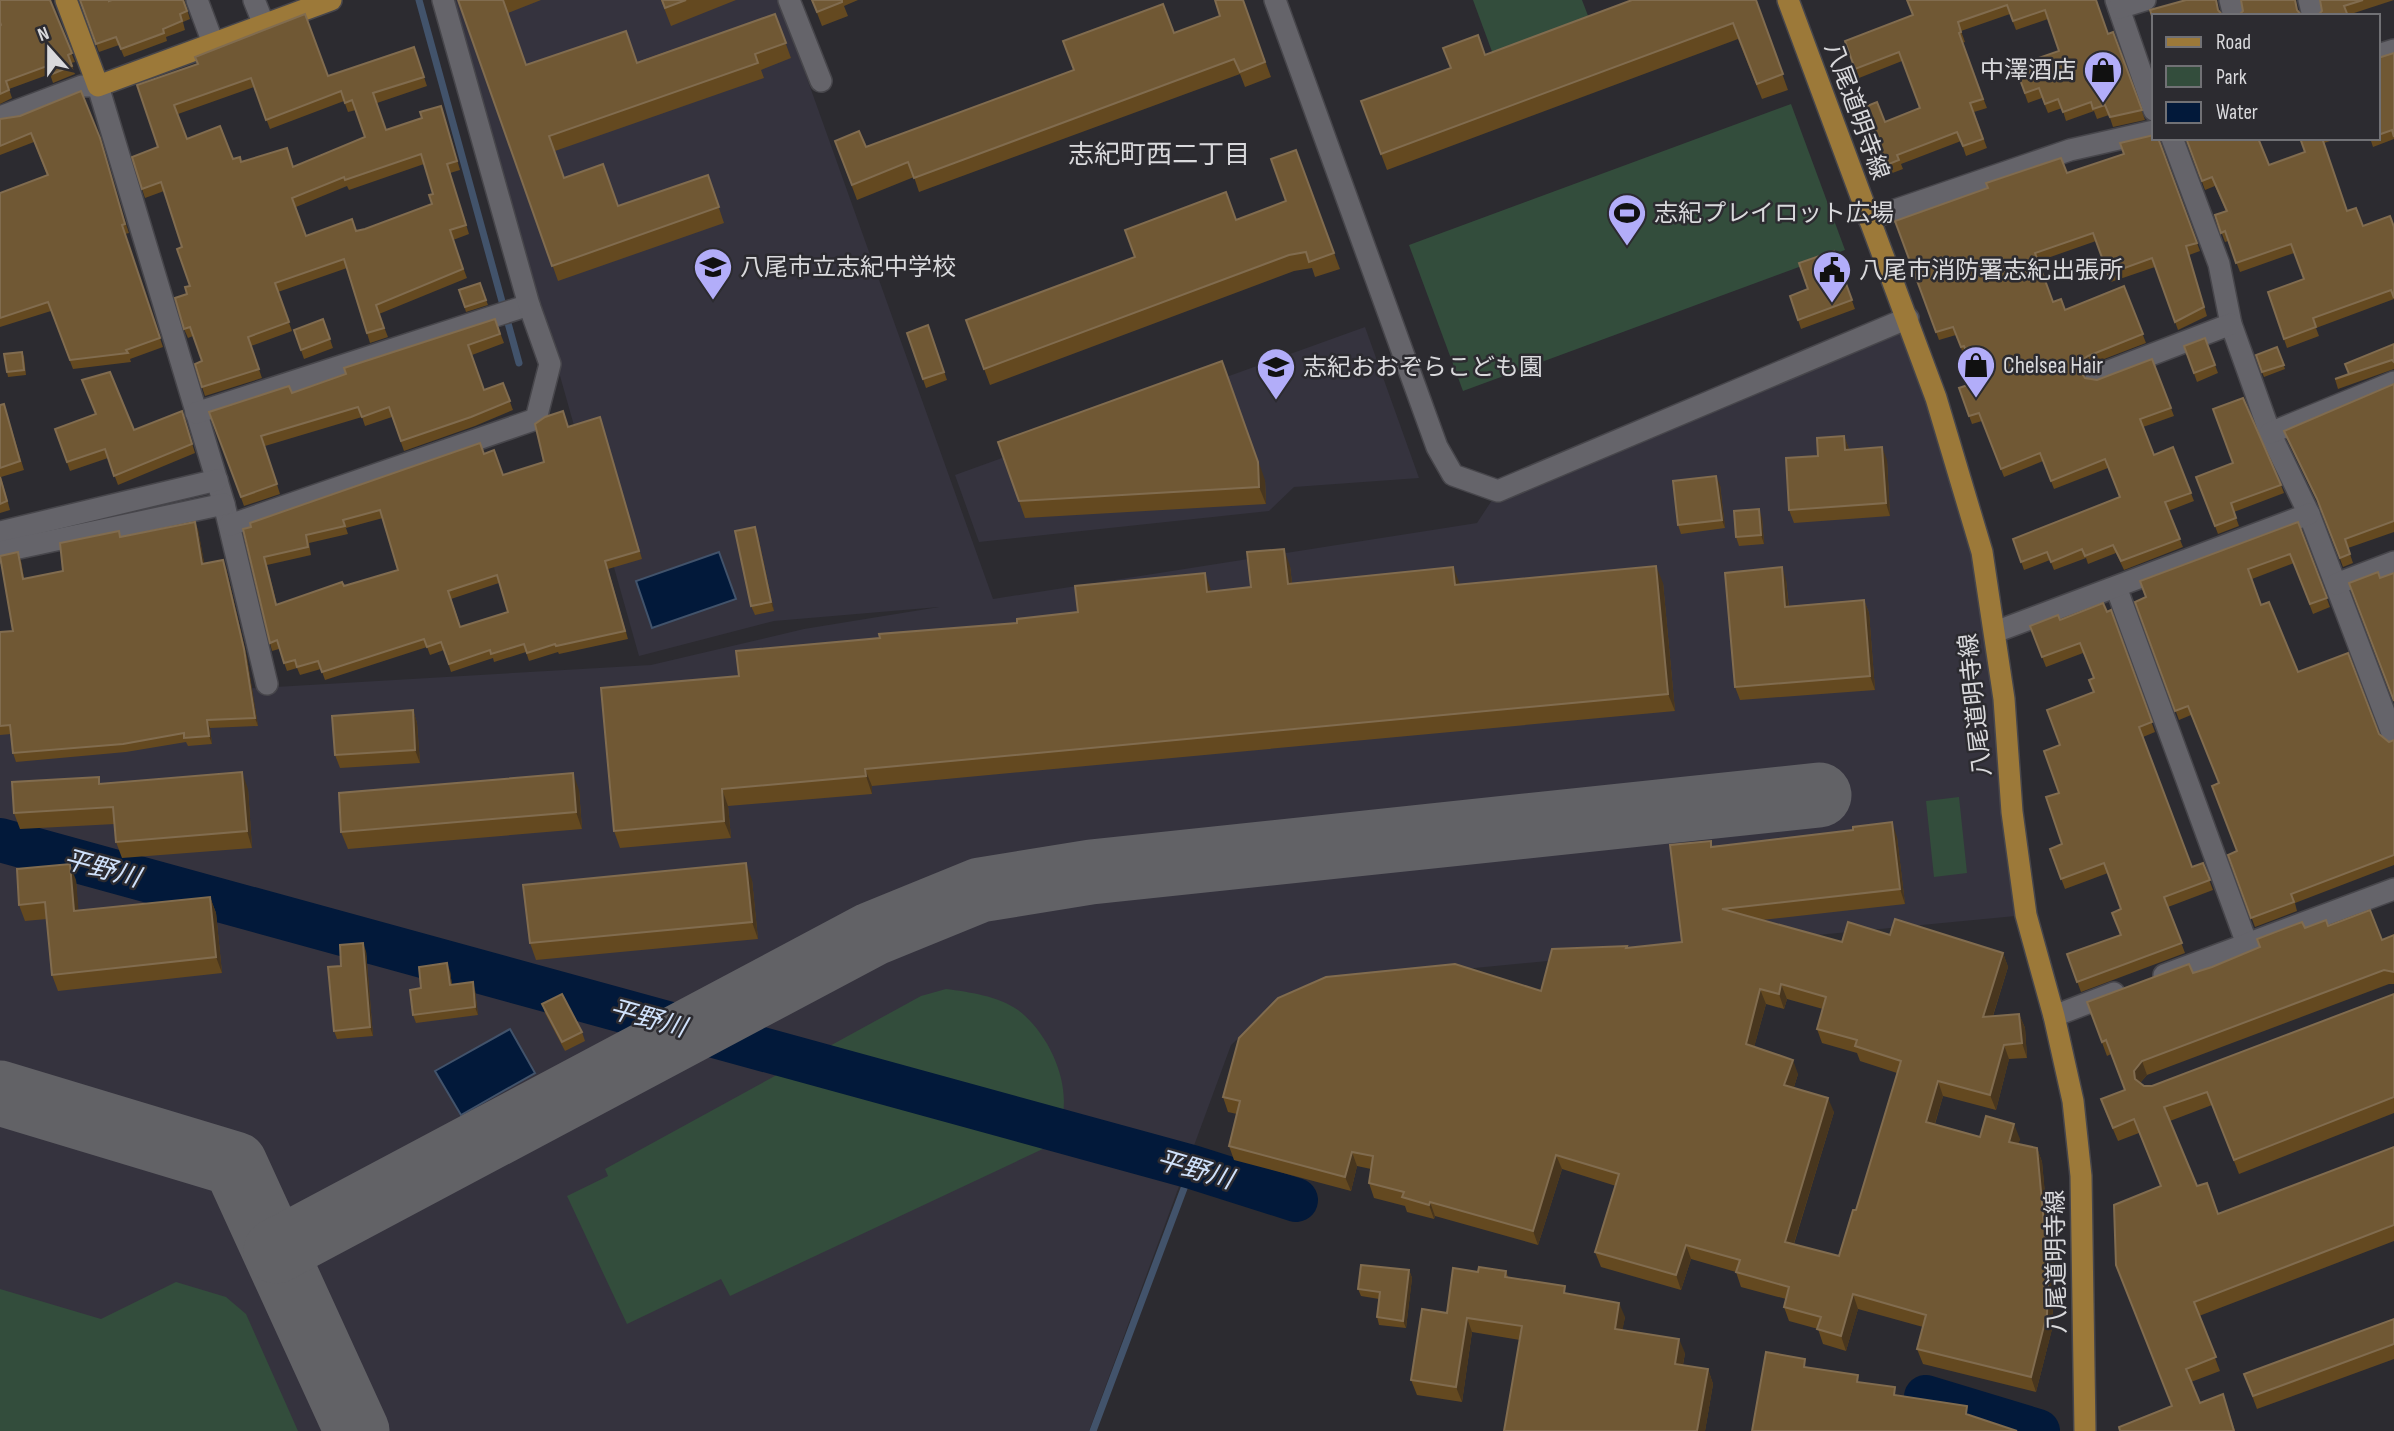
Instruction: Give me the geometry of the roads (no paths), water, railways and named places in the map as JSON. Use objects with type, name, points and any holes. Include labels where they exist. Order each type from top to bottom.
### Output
[{"type":"main road","points":[[66,0],[98,86],[331,0]]},
{"type":"main road","name":"八尾道明寺線","points":[[1788,0],[1908,318],[1936,398],[1982,552],[1995,632],[2012,812],[2026,915],[2054,1016],[2073,1101],[2081,1176],[2085,1431]]},
{"type":"street","points":[[197,0],[213,43]]},
{"type":"street","points":[[254,0],[264,25]]},
{"type":"street","points":[[230,525],[536,419],[551,364],[529,304],[443,0]]},
{"type":"street","points":[[789,0],[821,81]]},
{"type":"street","points":[[1275,0],[1437,447],[1454,475],[1498,491],[1908,318]]},
{"type":"street","points":[[2145,0],[2117,4],[2152,104]]},
{"type":"street","points":[[0,117],[82,86],[98,86],[230,525],[267,684]]},
{"type":"street","points":[[1869,219],[2070,150],[2152,131]]},
{"type":"street","points":[[2173,140],[2218,264],[2231,324],[2270,433],[2309,514],[2394,738]]},
{"type":"street","points":[[196,413],[529,304]]},
{"type":"street","points":[[2096,376],[2231,324]]},
{"type":"street","points":[[2270,433],[2394,382]]},
{"type":"street","points":[[1,539],[74,514],[217,480]]},
{"type":"street","points":[[118,504],[123,525]]},
{"type":"street","points":[[1,539],[101,530],[224,504]]},
{"type":"street","points":[[74,514],[101,530]]},
{"type":"street","points":[[1995,632],[2309,514]]},
{"type":"street","points":[[2336,583],[2394,562]]},
{"type":"street","points":[[2116,587],[2247,944]]},
{"type":"street","points":[[2054,1016],[2394,889]]},
{"type":"water","points":[[719,552],[736,599],[652,628],[636,581]]},
{"type":"water","points":[[510,1029],[535,1073],[461,1115],[435,1071]]},
{"type":"waterway","points":[[419,0],[519,363]]},
{"type":"waterway","name":"平野川","points":[[0,840],[1192,1167],[1296,1200]]},
{"type":"waterway","points":[[1093,1431],[1192,1167]]},
{"type":"waterway","name":"平野川","points":[[1926,1397],[2038,1431]]},
{"type":"place","name":"中澤酒店","points":[[2103,104]]},
{"type":"place","name":"志紀プレイロット広場","points":[[1627,247]]},
{"type":"place","name":"八尾市立志紀中学校","points":[[713,301]]},
{"type":"place","name":"八尾市消防署志紀出張所","points":[[1832,304]]},
{"type":"place","name":"Chelsea Hair","points":[[1976,399]]},
{"type":"place","name":"志紀おおぞらこども園","points":[[1276,401]]},
{"type":"district","name":"志紀町西二丁目","points":[[1159,154]]}]
